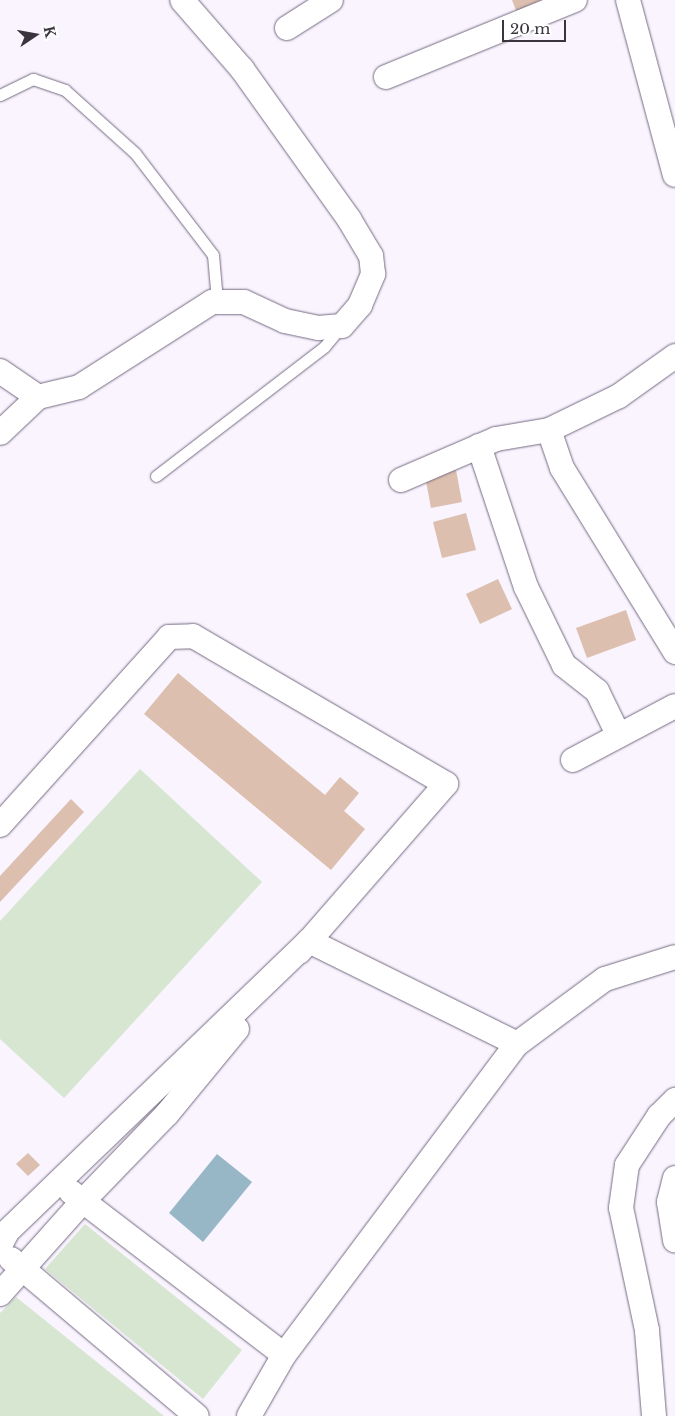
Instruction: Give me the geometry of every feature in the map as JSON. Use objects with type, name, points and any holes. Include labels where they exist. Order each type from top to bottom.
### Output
[{"type":"street","points":[[0,433],[38,397],[80,387],[212,302],[244,302],[285,321],[318,328],[342,326],[360,305],[373,274],[371,256],[349,219],[242,69],[182,0]]},
{"type":"street","points":[[287,28],[331,0]]},
{"type":"street","points":[[386,77],[575,0]]},
{"type":"street","points":[[628,0],[675,176]]},
{"type":"street","points":[[400,480],[496,439],[549,430],[619,396],[675,356]]},
{"type":"street","points":[[0,371],[38,397]]},
{"type":"street","points":[[549,430],[562,468],[675,652]]},
{"type":"street","points":[[479,446],[526,586],[564,665],[597,691],[618,734]]},
{"type":"street","points":[[0,825],[169,637],[193,636],[446,784],[309,941],[167,1114],[83,1201],[0,1294]]},
{"type":"street","points":[[573,760],[618,734],[675,706]]},
{"type":"street","points":[[309,941],[517,1044]]},
{"type":"street","points":[[196,1416],[23,1270],[2,1239],[309,941]]},
{"type":"street","points":[[248,1416],[284,1355],[517,1044],[605,979],[675,957]]},
{"type":"street","points":[[654,1416],[646,1330],[620,1208],[628,1165],[659,1116],[675,1100]]},
{"type":"street","points":[[675,1178],[669,1202],[675,1241]]},
{"type":"street","points":[[60,1183],[284,1355]]},
{"type":"lane","points":[[0,95],[33,79],[65,90],[135,153],[213,255],[216,288],[212,302]]},
{"type":"lane","points":[[156,476],[324,347],[342,326]]},
{"type":"green space","points":[[140,769],[262,882],[64,1098],[0,1039],[0,921]]},
{"type":"green space","points":[[85,1224],[242,1350],[203,1399],[45,1269]]},
{"type":"green space","points":[[16,1297],[164,1416],[0,1416],[0,1313]]},
{"type":"water","points":[[217,1154],[252,1182],[203,1242],[169,1213]]},
{"type":"building","points":[[512,0],[547,0],[517,13]]},
{"type":"building","points":[[456,470],[462,502],[431,508],[425,476]]},
{"type":"building","points":[[466,513],[476,550],[442,558],[433,522]]},
{"type":"building","points":[[498,579],[512,609],[480,624],[466,594]]},
{"type":"building","points":[[626,610],[636,640],[587,658],[576,628]]},
{"type":"building","points":[[178,673],[325,795],[340,777],[359,793],[344,811],[365,829],[331,870],[144,714]]},
{"type":"building","points":[[71,799],[84,812],[0,902],[0,876]]},
{"type":"building","points":[[28,1153],[40,1165],[28,1176],[16,1164]]}]
